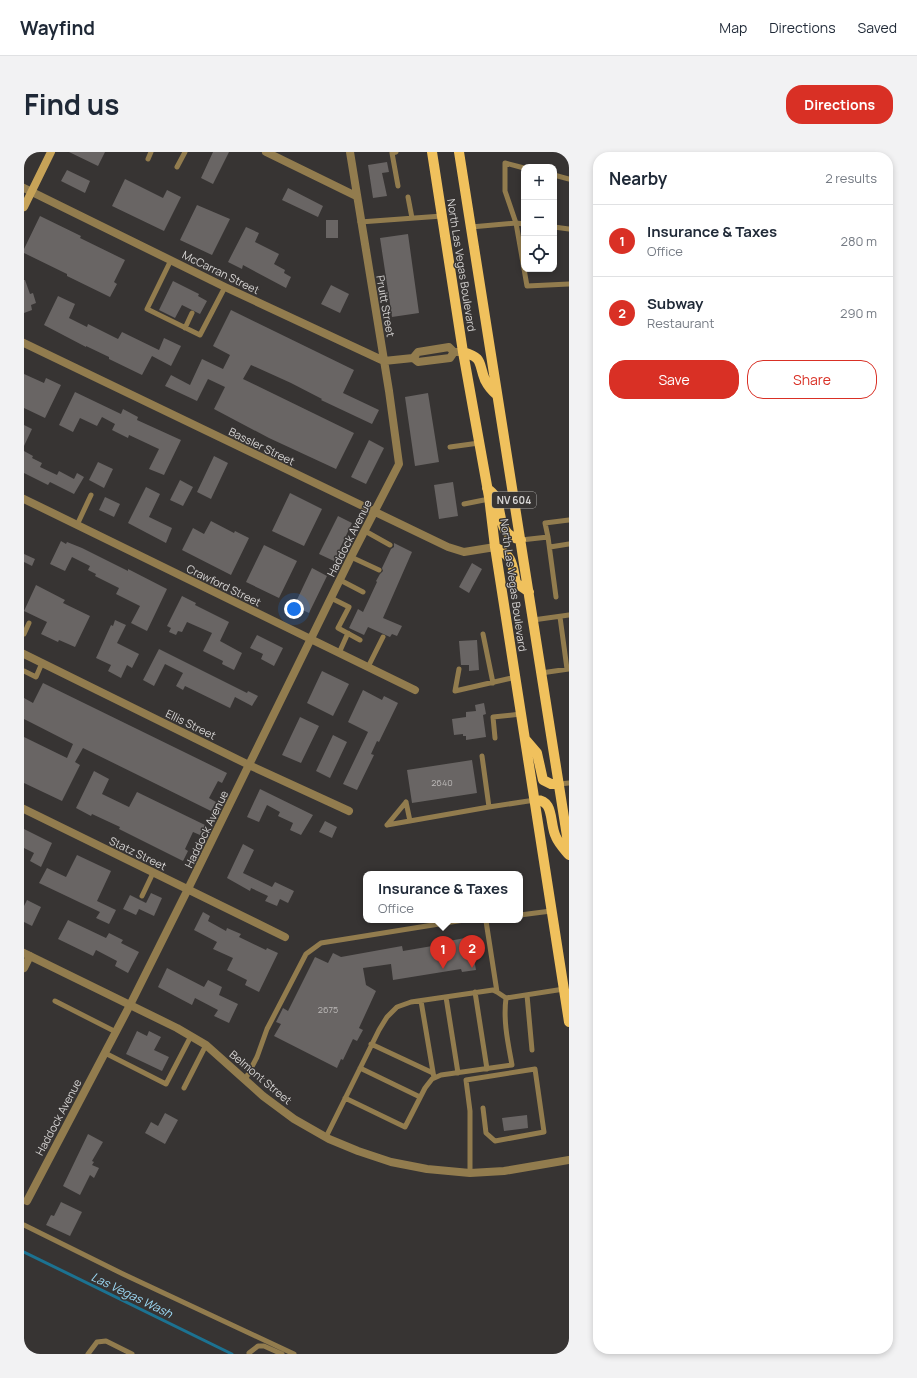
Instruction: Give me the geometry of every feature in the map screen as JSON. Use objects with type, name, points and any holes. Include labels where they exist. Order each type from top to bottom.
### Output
[{"type":"main road","points":[[24,207],[28,190],[51,152]]},
{"type":"main road","name":"North Las Vegas Boulevard","points":[[432,152],[442,216],[459,352],[488,488],[495,547],[569,1022]]},
{"type":"main road","name":"North Las Vegas Boulevard","points":[[459,152],[541,673],[564,784],[569,849]]},
{"type":"main road","points":[[459,352],[473,354],[477,358],[485,381],[497,395]]},
{"type":"main road","points":[[488,488],[496,497],[501,520],[506,533],[512,538],[520,540]]},
{"type":"main road","points":[[495,547],[505,552],[509,557],[516,583],[529,592]]},
{"type":"main road","points":[[525,739],[536,753],[544,780],[551,784],[564,784]]},
{"type":"main road","points":[[535,800],[541,799],[546,803],[555,836],[569,855]]},
{"type":"street","points":[[266,152],[356,196]]},
{"type":"street","name":"Pruitt Street","points":[[350,152],[399,464]]},
{"type":"street","name":"McCarran Street","points":[[28,190],[225,286],[384,361]]},
{"type":"street","name":"Bassler Street","points":[[24,343],[374,513],[448,547],[464,552],[495,547]]},
{"type":"street","points":[[384,361],[413,358],[418,362],[450,358],[459,352]]},
{"type":"street","name":"Haddock Avenue","points":[[27,1201],[130,1005],[351,557],[399,464]]},
{"type":"street","name":"Crawford Street","points":[[24,499],[415,690]]},
{"type":"street","name":"Ellis Street","points":[[24,654],[249,765],[349,811]]},
{"type":"street","name":"Statz Street","points":[[24,809],[285,937]]},
{"type":"street","points":[[24,968],[27,954]]},
{"type":"street","name":"Belmont Street","points":[[27,954],[178,1028],[206,1045],[263,1096],[294,1119],[326,1137],[358,1152],[391,1162],[427,1169],[470,1172],[504,1171],[569,1160]]},
{"type":"lane","points":[[148,159],[151,152]]},
{"type":"lane","points":[[177,167],[184,152]]},
{"type":"lane","points":[[396,152],[392,153],[398,186]]},
{"type":"lane","points":[[521,167],[505,163],[505,191],[516,223],[527,286],[569,284]]},
{"type":"lane","points":[[557,176],[569,179]]},
{"type":"lane","points":[[408,197],[412,218]]},
{"type":"lane","points":[[360,222],[442,216]]},
{"type":"lane","points":[[470,227],[521,224]]},
{"type":"lane","points":[[557,227],[569,229]]},
{"type":"lane","points":[[171,260],[146,308],[185,328],[200,335],[225,286]]},
{"type":"lane","points":[[185,328],[192,312]]},
{"type":"lane","points":[[450,447],[479,443]]},
{"type":"lane","points":[[77,525],[91,495]]},
{"type":"lane","points":[[464,504],[489,500]]},
{"type":"lane","points":[[556,597],[550,547],[545,523],[569,520]]},
{"type":"lane","points":[[365,531],[390,545]]},
{"type":"lane","points":[[520,540],[548,537]]},
{"type":"lane","points":[[550,547],[569,544]]},
{"type":"lane","points":[[351,557],[379,570]]},
{"type":"lane","points":[[340,580],[363,592]]},
{"type":"lane","points":[[331,598],[349,607],[338,628],[360,640]]},
{"type":"lane","points":[[533,620],[569,615]]},
{"type":"lane","points":[[541,673],[568,669],[560,616]]},
{"type":"lane","points":[[24,634],[29,623]]},
{"type":"lane","points":[[339,653],[348,633]]},
{"type":"lane","points":[[483,634],[493,683]]},
{"type":"lane","points":[[368,667],[383,637]]},
{"type":"lane","points":[[24,671],[36,677],[42,663]]},
{"type":"lane","points":[[459,669],[455,691],[516,677]]},
{"type":"lane","points":[[495,738],[493,717],[521,714]]},
{"type":"lane","points":[[482,756],[489,807]]},
{"type":"lane","points":[[410,821],[406,802],[387,825],[535,800]]},
{"type":"lane","points":[[142,896],[153,873]]},
{"type":"lane","points":[[523,915],[551,910]]},
{"type":"lane","points":[[245,1080],[257,1057],[267,1029],[306,954],[321,943],[445,923]]},
{"type":"lane","points":[[489,923],[497,992]]},
{"type":"lane","points":[[326,1137],[371,1044],[387,1016],[398,1007],[411,1002],[493,990],[506,998],[564,989]]},
{"type":"lane","points":[[475,992],[487,1069]]},
{"type":"lane","points":[[527,995],[532,1050]]},
{"type":"lane","points":[[446,997],[458,1073]]},
{"type":"lane","points":[[371,1044],[433,1076],[512,1065],[504,1011],[506,998]]},
{"type":"lane","points":[[55,1001],[116,1032]]},
{"type":"lane","points":[[345,1098],[405,1127],[420,1097],[433,1076],[421,1001]]},
{"type":"lane","points":[[105,1052],[166,1084],[191,1036]]},
{"type":"lane","points":[[184,1088],[206,1045]]},
{"type":"lane","points":[[360,1068],[420,1097]]},
{"type":"lane","points":[[470,1172],[470,1111],[466,1080],[536,1069],[544,1132],[495,1141],[486,1134],[483,1108]]},
{"type":"lane","points":[[24,1225],[123,1274],[294,1354]]},
{"type":"lane","points":[[88,1354],[96,1342],[106,1341],[132,1354]]},
{"type":"lane","points":[[249,1353],[258,1346],[264,1346],[282,1354]]},
{"type":"building","points":[[69,152],[105,152],[98,166]]},
{"type":"building","points":[[213,152],[229,152],[213,184],[201,178]]},
{"type":"building","points":[[387,162],[389,172],[382,173],[387,196],[373,198],[368,165]]},
{"type":"building","points":[[67,170],[90,181],[85,193],[61,181]]},
{"type":"building","points":[[125,179],[163,198],[167,190],[181,197],[164,231],[112,206]]},
{"type":"building","points":[[288,188],[323,206],[318,217],[282,200]]},
{"type":"building","points":[[197,205],[230,219],[212,255],[180,240]]},
{"type":"building","points":[[40,216],[125,260],[114,282],[117,284],[110,297],[24,253],[24,249]]},
{"type":"building","points":[[326,220],[338,220],[338,238],[326,238]]},
{"type":"building","points":[[246,227],[259,233],[255,242],[279,254],[274,264],[285,270],[284,273],[291,277],[286,288],[243,265],[242,269],[228,262]]},
{"type":"building","points":[[408,234],[419,313],[392,317],[380,238]]},
{"type":"building","points":[[24,280],[30,294],[33,293],[36,303],[31,305],[32,310],[24,313]]},
{"type":"building","points":[[173,281],[199,294],[198,296],[207,301],[200,314],[182,305],[175,318],[159,310]]},
{"type":"building","points":[[331,285],[349,294],[340,313],[321,304]]},
{"type":"building","points":[[58,296],[75,304],[69,318],[87,327],[88,324],[118,339],[122,332],[159,350],[164,338],[181,346],[171,366],[152,356],[142,375],[44,325]]},
{"type":"building","points":[[231,310],[354,370],[343,393],[379,410],[372,424],[321,400],[322,399],[291,383],[251,365],[243,379],[354,433],[336,469],[269,438],[214,409],[225,387],[208,379],[197,401],[165,386],[171,375],[190,385],[202,359],[223,369],[230,355],[213,346]]},
{"type":"building","points":[[24,374],[44,383],[46,378],[61,385],[45,418],[24,408]]},
{"type":"building","points":[[75,392],[121,414],[123,409],[138,417],[137,420],[181,440],[164,475],[149,469],[159,449],[129,435],[128,438],[112,430],[115,424],[102,417],[97,426],[80,418],[73,432],[59,425]]},
{"type":"building","points":[[428,393],[439,462],[415,466],[405,397]]},
{"type":"building","points":[[24,425],[32,429],[24,446]]},
{"type":"building","points":[[369,440],[384,448],[366,484],[351,477]]},
{"type":"building","points":[[24,451],[33,456],[32,458],[42,463],[40,467],[57,475],[59,471],[74,479],[77,473],[84,477],[74,494],[50,482],[48,485],[24,473]]},
{"type":"building","points":[[214,456],[228,463],[211,499],[197,492]]},
{"type":"building","points":[[98,462],[113,469],[104,488],[89,480]]},
{"type":"building","points":[[180,480],[193,487],[183,506],[170,500]]},
{"type":"building","points":[[453,482],[458,516],[439,519],[434,485]]},
{"type":"building","points":[[146,487],[160,494],[149,517],[172,528],[166,543],[128,523]]},
{"type":"building","points":[[290,493],[322,509],[304,546],[272,531]]},
{"type":"building","points":[[105,497],[120,504],[114,517],[99,510]]},
{"type":"building","points":[[338,516],[352,523],[334,561],[319,554]]},
{"type":"building","points":[[211,521],[234,533],[235,531],[249,538],[231,575],[182,550],[193,528],[204,534]]},
{"type":"building","points":[[61,541],[66,544],[67,542],[82,548],[167,589],[147,631],[131,623],[140,606],[116,594],[119,588],[95,576],[96,574],[88,570],[90,566],[72,557],[65,571],[50,564]]},
{"type":"building","points":[[394,543],[412,552],[383,618],[402,626],[397,636],[392,634],[390,637],[368,627],[364,635],[349,628],[358,609],[363,612],[377,582],[376,581],[383,571],[382,568],[391,549],[394,547]]},
{"type":"building","points":[[264,545],[297,561],[279,598],[246,582]]},
{"type":"building","points":[[24,554],[35,559],[32,566],[24,562]]},
{"type":"building","points":[[472,563],[482,569],[469,593],[459,587]]},
{"type":"building","points":[[312,568],[327,576],[309,613],[294,606]]},
{"type":"building","points":[[36,585],[65,600],[63,603],[90,616],[75,647],[59,640],[58,642],[41,634],[47,622],[24,611]]},
{"type":"building","points":[[182,596],[196,603],[195,605],[229,622],[220,641],[242,653],[234,670],[222,664],[223,661],[203,651],[212,633],[187,622],[182,632],[178,631],[176,635],[169,632],[171,628],[167,626]]},
{"type":"building","points":[[115,620],[126,625],[117,643],[139,654],[132,668],[127,665],[121,678],[108,671],[111,665],[96,658],[111,625],[113,626]]},
{"type":"building","points":[[257,635],[283,648],[274,666],[261,659],[263,654],[250,648]]},
{"type":"building","points":[[477,640],[479,670],[469,671],[469,665],[461,665],[459,641]]},
{"type":"building","points":[[159,649],[247,693],[248,691],[258,696],[252,706],[235,697],[230,708],[185,686],[183,690],[176,686],[183,673],[165,664],[154,686],[143,680]]},
{"type":"building","points":[[322,671],[349,684],[333,716],[307,703]]},
{"type":"building","points":[[43,683],[227,773],[222,783],[218,781],[209,798],[216,802],[211,811],[83,748],[75,762],[80,765],[62,801],[24,783],[24,737],[67,758],[73,744],[24,719],[24,698],[33,703]]},
{"type":"building","points":[[363,690],[382,700],[384,696],[398,703],[379,742],[377,741],[371,754],[374,755],[357,790],[343,784],[368,732],[348,722]]},
{"type":"building","points":[[484,703],[486,714],[483,715],[486,737],[466,740],[466,736],[463,736],[463,734],[454,735],[452,719],[466,717],[466,712],[476,711],[475,705]]},
{"type":"building","points":[[300,717],[319,726],[301,763],[282,755]]},
{"type":"building","points":[[333,735],[347,742],[330,778],[316,771]]},
{"type":"building","points":[[472,760],[477,793],[412,803],[407,770]]},
{"type":"building","points":[[94,771],[109,779],[102,794],[129,807],[137,792],[205,825],[200,835],[193,832],[185,849],[188,851],[183,861],[119,829],[120,827],[92,814],[91,816],[76,808]]},
{"type":"building","points":[[260,789],[313,815],[301,835],[290,830],[293,823],[278,816],[280,812],[267,805],[259,822],[247,817]]},
{"type":"building","points":[[325,821],[337,827],[332,838],[319,832]]},
{"type":"building","points":[[24,829],[52,843],[41,867],[30,861],[34,853],[24,848]]},
{"type":"building","points":[[243,844],[254,850],[243,873],[272,887],[275,882],[294,891],[288,903],[280,899],[277,906],[265,901],[268,896],[251,888],[250,891],[227,878]]},
{"type":"building","points":[[77,855],[111,871],[97,901],[116,910],[109,924],[96,918],[100,912],[39,883],[47,868],[66,877]]},
{"type":"building","points":[[151,893],[162,898],[154,916],[139,909],[136,915],[123,909],[130,895],[146,903]]},
{"type":"building","points":[[27,900],[41,907],[32,926],[24,922],[24,906]]},
{"type":"building","points":[[203,912],[210,916],[208,921],[226,931],[227,928],[241,934],[239,937],[266,950],[267,948],[278,953],[259,992],[245,985],[247,980],[227,970],[233,958],[213,949],[217,942],[194,930]]},
{"type":"building","points":[[68,920],[106,938],[109,933],[123,940],[121,943],[139,952],[128,973],[115,966],[117,961],[96,950],[93,956],[58,939]]},
{"type":"building","points":[[470,937],[476,970],[462,972],[461,969],[393,980],[391,964],[363,968],[366,985],[376,991],[359,1028],[363,1030],[357,1041],[353,1039],[343,1060],[341,1059],[337,1068],[274,1036],[281,1024],[276,1022],[283,1008],[288,1011],[315,957],[328,963],[333,953],[341,957],[402,946],[403,951],[444,944],[444,942]]},
{"type":"building","points":[[167,968],[204,987],[208,980],[222,987],[219,995],[238,1004],[229,1023],[214,1016],[218,1010],[195,998],[192,1005],[158,987]]},
{"type":"building","points":[[137,1031],[147,1036],[149,1031],[161,1037],[154,1050],[169,1057],[162,1071],[126,1054]]},
{"type":"building","points":[[165,1113],[178,1120],[165,1144],[145,1133],[151,1122],[158,1126]]},
{"type":"building","points":[[527,1115],[528,1128],[504,1131],[502,1118]]},
{"type":"building","points":[[88,1134],[103,1142],[92,1161],[94,1162],[92,1165],[99,1168],[94,1178],[90,1175],[80,1195],[63,1186]]},
{"type":"building","points":[[61,1202],[82,1212],[70,1236],[46,1225],[51,1215],[54,1216]]},
{"type":"waterway","name":"Las Vegas Wash","points":[[24,1252],[232,1354]]},
{"type":"place","name":"Subway","points":[[472,968]]},
{"type":"place","name":"Insurance & Taxes","points":[[443,969]]}]
